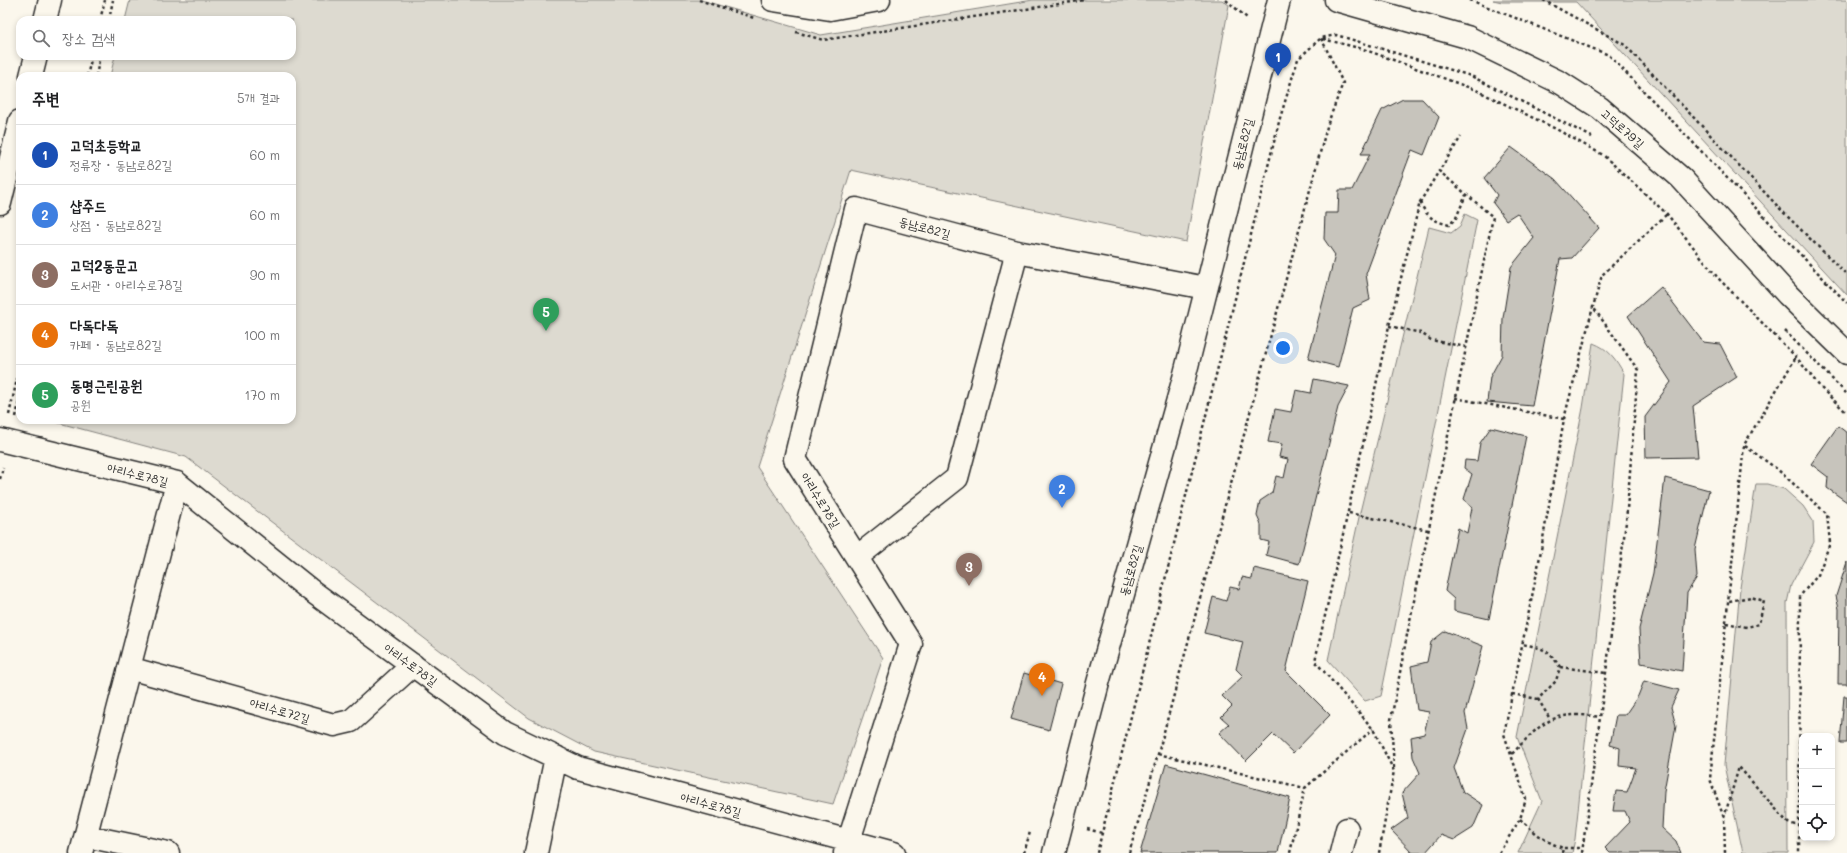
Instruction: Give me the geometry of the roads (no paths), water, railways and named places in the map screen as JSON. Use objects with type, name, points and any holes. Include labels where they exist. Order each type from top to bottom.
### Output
[{"type":"street","points":[[46,16],[50,0]]},
{"type":"street","points":[[773,0],[830,9],[879,0]]},
{"type":"street","name":"동남로82길","points":[[1054,853],[1098,683],[1184,378],[1279,0]]},
{"type":"street","name":"고덕로79길","points":[[1336,0],[1467,37],[1561,82],[1600,108],[1681,178],[1788,295],[1847,353]]},
{"type":"street","points":[[32,72],[35,60]]},
{"type":"street","points":[[0,203],[16,137]]},
{"type":"street","name":"동남로82길","points":[[856,209],[1017,252],[1206,288]]},
{"type":"street","name":"아리수로78길","points":[[846,847],[911,644],[795,459],[856,209]]},
{"type":"street","points":[[857,558],[957,478],[1017,252]]},
{"type":"street","name":"아리수로78길","points":[[1,440],[177,483],[309,589],[505,733],[578,768],[846,847],[894,853]]},
{"type":"street","points":[[168,853],[84,844],[177,483]]},
{"type":"street","name":"아리수로72길","points":[[129,668],[334,725],[352,721],[413,665]]},
{"type":"street","points":[[536,853],[556,757]]},
{"type":"street","points":[[1341,853],[1347,829]]},
{"type":"place","name":"고덕초등학교","points":[[1278,76]]},
{"type":"place","name":"동명근린공원","points":[[546,331]]},
{"type":"place","name":"샵주드","points":[[1062,508]]},
{"type":"place","name":"고덕2동문고","points":[[969,586]]},
{"type":"place","name":"다독다독","points":[[1042,696]]}]
